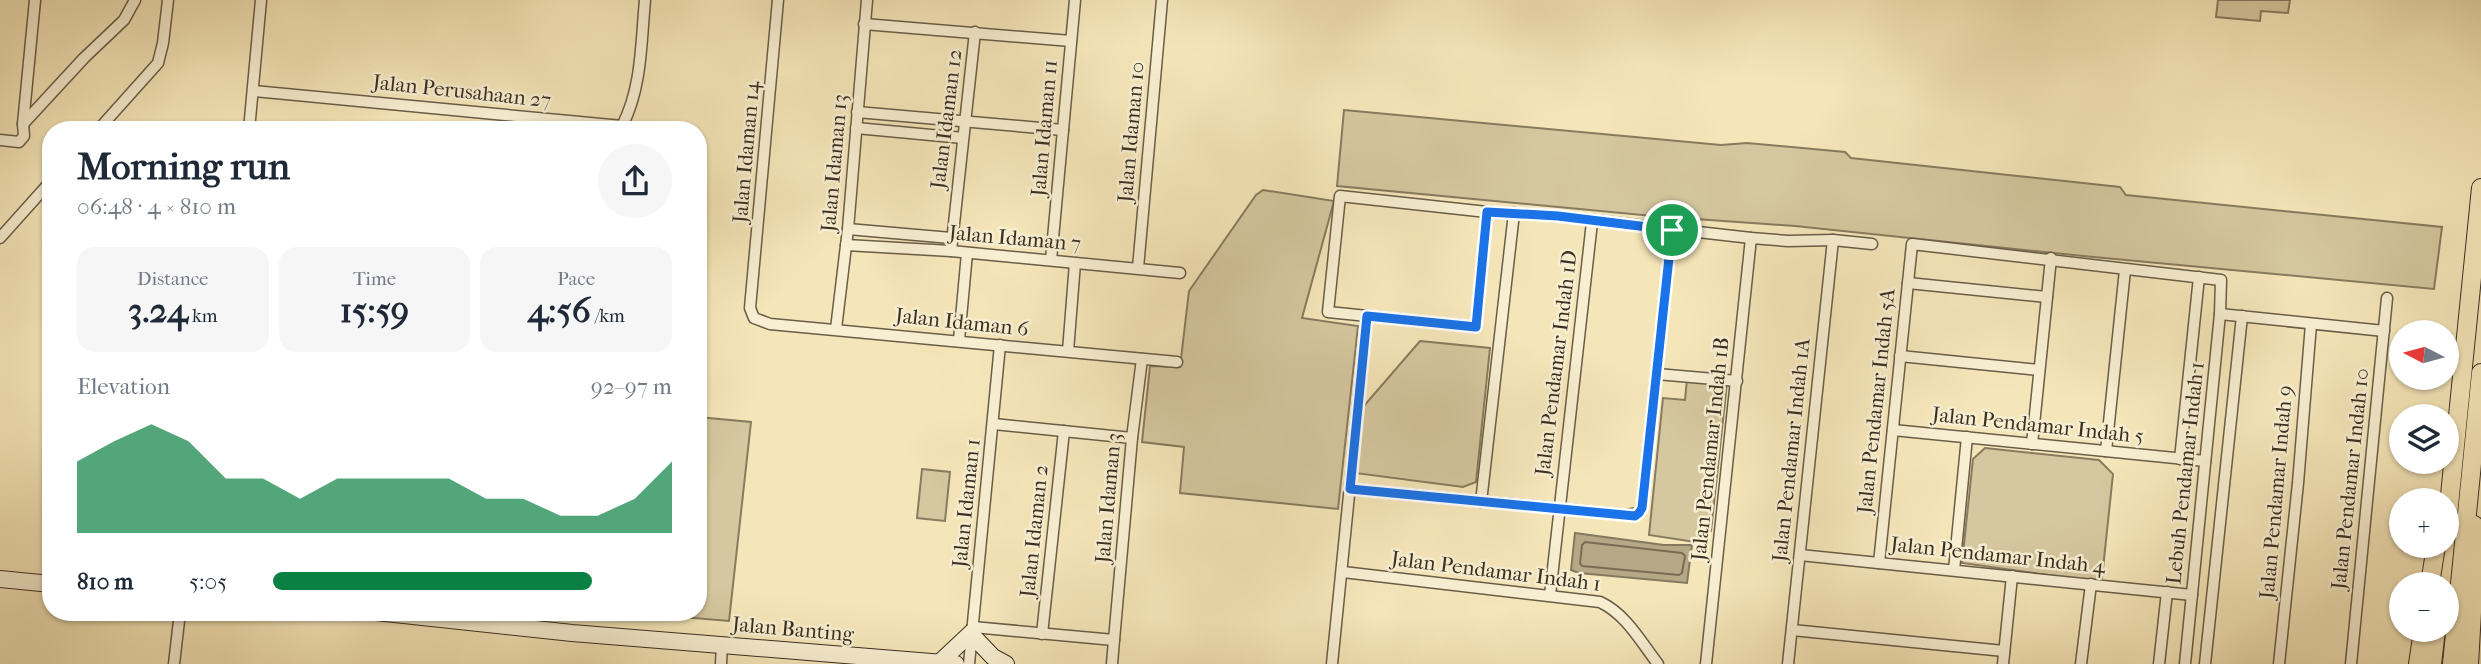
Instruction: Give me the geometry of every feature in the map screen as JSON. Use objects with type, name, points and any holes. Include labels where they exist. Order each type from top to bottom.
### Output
[{"type":"main road","points":[[2459,415],[2481,188]]},
{"type":"main road","points":[[2452,664],[2481,373]]},
{"type":"main road","points":[[2469,483],[2476,542],[2469,664]]},
{"type":"main road","points":[[0,579],[42,583]]},
{"type":"main road","name":"Jalan Banting","points":[[460,621],[572,633],[722,643],[956,664]]},
{"type":"main road","points":[[939,663],[972,632],[993,657],[1006,664]]},
{"type":"main road","points":[[2418,664],[2421,642]]},
{"type":"main road","points":[[2432,664],[2435,642]]},
{"type":"street","points":[[0,141],[19,142],[23,130],[35,0]]},
{"type":"street","points":[[23,130],[84,58],[124,20],[135,0]]},
{"type":"street","points":[[106,121],[158,63],[163,43],[167,0]]},
{"type":"street","points":[[250,121],[261,0]]},
{"type":"street","name":"Jalan Perusahaan 27","points":[[625,121],[632,108],[637,82],[645,0]]},
{"type":"street","name":"Jalan Idaman 14","points":[[750,308],[778,0]]},
{"type":"street","name":"Jalan Idaman 13","points":[[836,329],[848,229],[867,0]]},
{"type":"street","name":"Jalan Idaman 11","points":[[1051,260],[1075,0]]},
{"type":"street","name":"Jalan Idaman 10","points":[[1138,268],[1162,0]]},
{"type":"street","points":[[864,24],[1071,41]]},
{"type":"street","name":"Jalan Idaman 12","points":[[951,251],[975,32]]},
{"type":"street","name":"Jalan Perusahaan 27","points":[[253,91],[569,121]]},
{"type":"street","points":[[857,111],[1063,130]]},
{"type":"street","points":[[856,128],[963,138]]},
{"type":"street","points":[[0,238],[42,191]]},
{"type":"street","points":[[1487,212],[1476,327],[1328,312],[1340,197],[1751,238],[1871,244]]},
{"type":"street","points":[[1481,502],[1514,213]]},
{"type":"street","name":"Jalan Pendamar Indah 1D","points":[[1550,595],[1592,222]]},
{"type":"street","name":"Jalan Idaman 7","points":[[848,229],[951,238]]},
{"type":"street","points":[[1350,489],[1626,515],[1639,513],[1642,508],[1672,230]]},
{"type":"street","name":"Jalan Pendamar Indah 1B","points":[[1706,664],[1751,238]]},
{"type":"street","name":"Jalan Pendamar Indah 1A","points":[[1788,664],[1833,240]]},
{"type":"street","name":"Jalan Pendamar Indah 5A","points":[[1879,563],[1912,244],[2051,258]]},
{"type":"street","name":"Jalan Idaman 7","points":[[846,245],[951,251],[1180,273]]},
{"type":"street","points":[[960,340],[967,253]]},
{"type":"street","points":[[2032,444],[2051,258],[2125,270],[2199,277],[2180,459]]},
{"type":"street","points":[[1068,351],[1075,262]]},
{"type":"street","points":[[2106,451],[2125,270]]},
{"type":"street","name":"Lebuh Pendamar Indah 1","points":[[2185,664],[2220,314],[2221,279],[2199,277]]},
{"type":"street","points":[[1908,283],[2047,297]]},
{"type":"street","name":"Jalan Pendamar Indah 10","points":[[2351,664],[2388,298]]},
{"type":"street","name":"Jalan Idaman 6","points":[[750,308],[754,318],[760,321],[1177,362]]},
{"type":"street","points":[[2220,314],[2384,331]]},
{"type":"street","points":[[1332,664],[1367,316]]},
{"type":"street","points":[[2205,664],[2242,316]]},
{"type":"street","name":"Jalan Pendamar Indah 9","points":[[2279,664],[2311,324]]},
{"type":"street","name":"Jalan Idaman 1","points":[[969,664],[1000,345]]},
{"type":"street","points":[[1900,356],[2039,370]]},
{"type":"street","name":"Jalan Idaman 3","points":[[1112,664],[1132,438],[1142,359]]},
{"type":"street","points":[[1657,374],[1737,381]]},
{"type":"street","points":[[994,425],[1132,438]]},
{"type":"street","name":"Jalan Pendamar Indah 5","points":[[1893,430],[2205,461]]},
{"type":"street","name":"Jalan Idaman 2","points":[[1042,634],[1064,431]]},
{"type":"street","points":[[1954,570],[1967,437]]},
{"type":"street","name":"Jalan Pendamar Indah 4","points":[[1800,555],[2192,594]]},
{"type":"street","name":"Jalan Pendamar Indah 1","points":[[1343,572],[1591,599],[1610,606],[1658,664]]},
{"type":"street","points":[[2003,664],[2012,576]]},
{"type":"street","points":[[2081,664],[2091,584]]},
{"type":"street","points":[[2159,664],[2167,592]]},
{"type":"street","points":[[179,621],[174,663],[188,664]]},
{"type":"street","points":[[1792,630],[2004,651]]},
{"type":"street","points":[[972,632],[1114,640]]},
{"type":"street","points":[[721,664],[722,643]]},
{"type":"shaded area","points":[[2218,0],[2290,0],[2288,13],[2261,11],[2260,21],[2216,17]]},
{"type":"shaded area","points":[[1344,110],[1721,145],[1747,143],[1845,152],[1851,158],[2120,187],[2126,195],[2442,227],[2434,289],[1795,226],[1653,216],[1337,186]]},
{"type":"shaded area","points":[[1263,190],[1334,201],[1302,318],[1358,326],[1338,509],[1180,493],[1184,447],[1142,442],[1150,366],[1180,367],[1189,291],[1256,195]]},
{"type":"shaded area","points":[[1420,341],[1490,348],[1476,482],[1463,487],[1355,473],[1363,407]]},
{"type":"shaded area","points":[[1687,379],[1727,383],[1711,531],[1695,542],[1649,535],[1663,398],[1685,400]]},
{"type":"shaded area","points":[[707,418],[751,422],[729,621],[707,619]]},
{"type":"shaded area","points":[[1985,448],[2099,460],[2113,474],[2102,578],[2092,581],[1962,563],[1973,459]]},
{"type":"shaded area","points":[[922,469],[950,472],[945,521],[917,518]]},
{"type":"water","points":[[1575,533],[1664,545],[1692,545],[1687,583],[1571,570]]},
{"type":"route","points":[[1487,212],[1558,216],[1672,230],[1642,508],[1639,513],[1635,516],[1350,489],[1367,316],[1476,327],[1487,212]]}]
